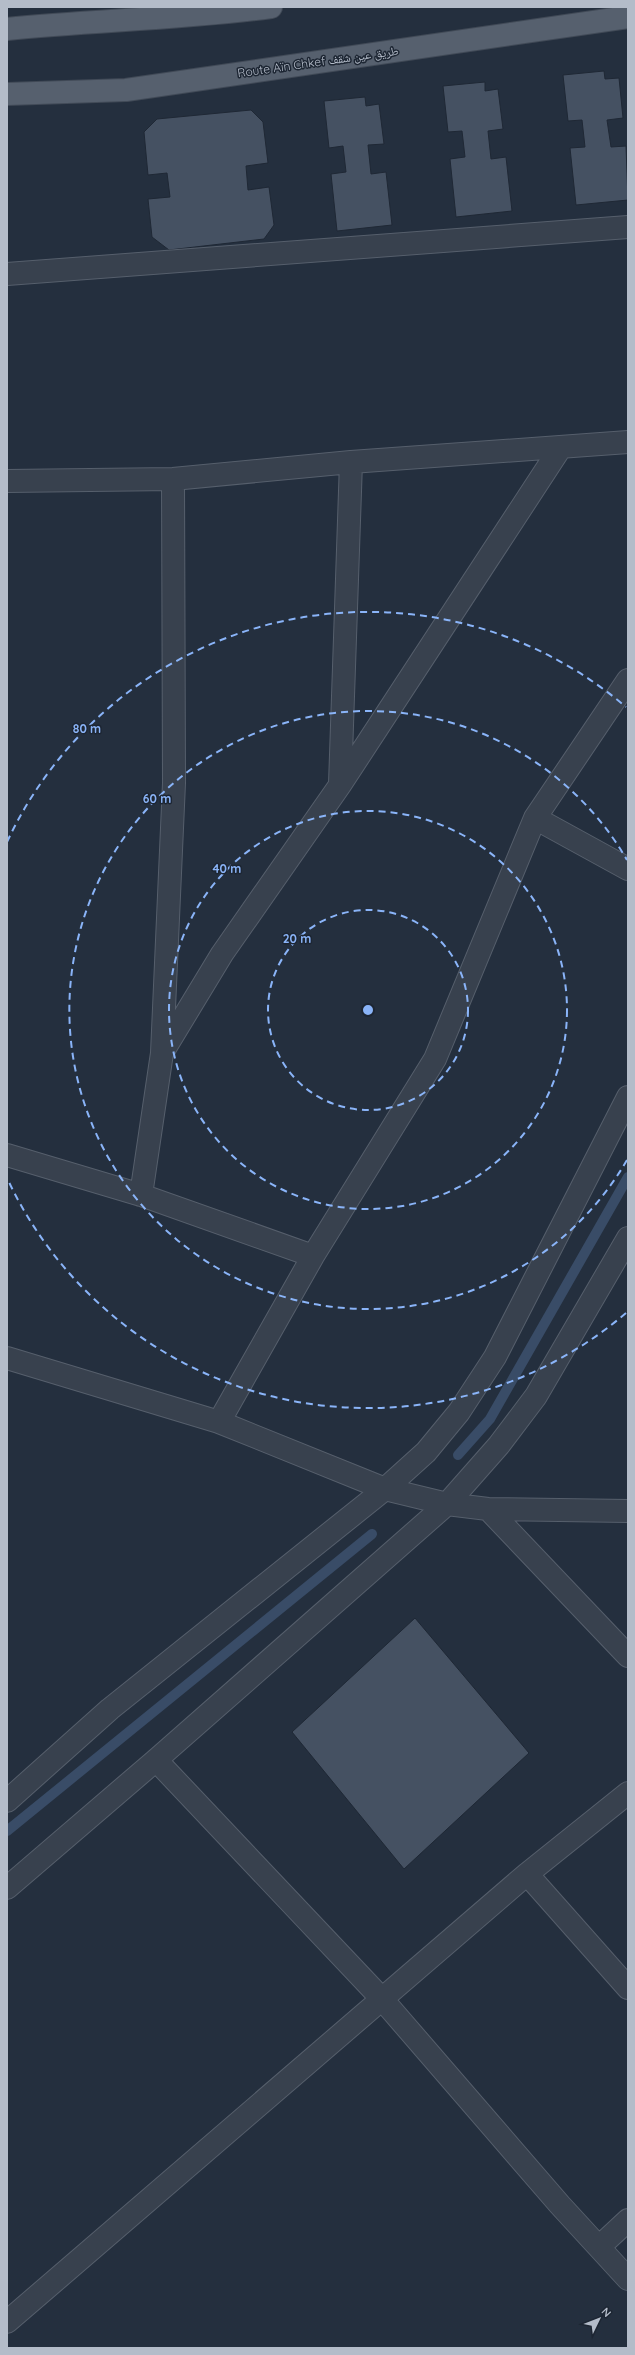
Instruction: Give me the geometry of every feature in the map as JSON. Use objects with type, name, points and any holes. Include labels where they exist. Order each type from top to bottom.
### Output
[{"type":"main road","points":[[7,29],[81,22],[211,15],[270,7]]},
{"type":"main road","name":"Route Aïn Chkef طريق عين شقف","points":[[7,94],[126,90],[628,18]]},
{"type":"street","points":[[7,274],[628,227]]},
{"type":"street","points":[[7,481],[173,479],[351,462],[628,442]]},
{"type":"street","points":[[162,1053],[222,954],[340,785],[561,447]]},
{"type":"street","points":[[340,785],[351,462]]},
{"type":"street","points":[[141,1195],[162,1053],[174,783],[173,479]]},
{"type":"street","points":[[219,1422],[313,1256],[434,1059],[536,818],[628,680]]},
{"type":"street","points":[[536,818],[628,869]]},
{"type":"street","points":[[7,1802],[110,1709],[385,1489],[426,1452],[459,1412],[495,1357],[628,1097]]},
{"type":"street","points":[[7,1155],[141,1195],[313,1256]]},
{"type":"street","points":[[7,1888],[156,1760],[447,1504],[499,1445],[536,1396],[628,1238]]},
{"type":"street","points":[[7,1358],[219,1422],[385,1489],[447,1504],[488,1509],[628,1511]]},
{"type":"street","points":[[488,1509],[628,1656]]},
{"type":"street","points":[[156,1760],[382,1999],[628,2279]]},
{"type":"street","points":[[7,2322],[527,1874],[628,1793]]},
{"type":"street","points":[[527,1874],[628,1988]]},
{"type":"street","points":[[599,2247],[628,2220]]},
{"type":"building","points":[[604,71],[605,79],[619,78],[623,118],[607,120],[611,147],[626,146],[628,200],[576,205],[570,148],[585,147],[582,120],[568,121],[563,75]]},
{"type":"building","points":[[485,82],[485,91],[498,89],[503,129],[488,131],[491,159],[506,157],[512,211],[456,217],[450,159],[465,157],[462,131],[448,132],[443,86]]},
{"type":"building","points":[[365,97],[366,106],[379,104],[384,144],[368,145],[371,174],[386,172],[392,225],[337,231],[331,174],[346,172],[343,146],[329,148],[324,101]]},
{"type":"building","points":[[251,110],[263,122],[268,163],[246,166],[248,190],[269,187],[274,225],[264,239],[169,250],[152,237],[148,199],[170,197],[167,173],[148,175],[144,132],[157,119]]},
{"type":"building","points":[[415,1618],[529,1753],[404,1869],[292,1732]]},
{"type":"waterway","points":[[458,1455],[490,1419],[628,1177]]},
{"type":"waterway","points":[[7,1831],[372,1534]]}]
